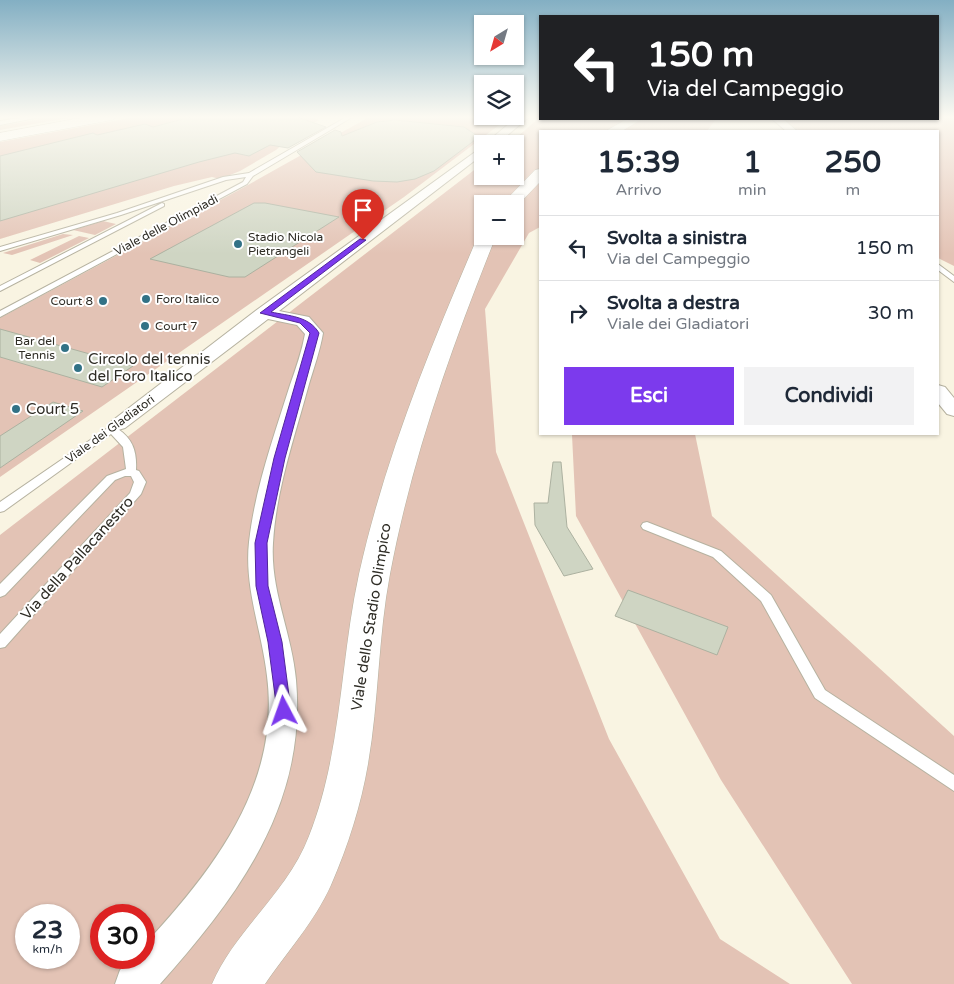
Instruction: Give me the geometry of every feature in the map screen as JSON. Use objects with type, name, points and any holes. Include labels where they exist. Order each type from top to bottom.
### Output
[{"type":"main road","points":[[519,195],[539,174]]},
{"type":"main road","name":"Viale dello Stadio Olimpico","points":[[236,984],[299,899],[315,872],[330,837],[349,764],[372,593],[392,496],[443,343],[483,245]]},
{"type":"street","name":"Viale dei Gladiatori","points":[[115,426],[466,162]]},
{"type":"street","points":[[134,984],[220,884],[258,823],[278,767],[284,731],[283,693],[275,642],[262,586],[261,543],[280,458],[314,333],[311,327],[303,321],[264,313]]},
{"type":"street","points":[[939,392],[954,410]]},
{"type":"lane","name":"Viale delle Olimpiadi","points":[[0,314],[245,183],[251,175],[273,162]]},
{"type":"lane","points":[[0,249],[119,214],[229,177],[251,175]]},
{"type":"lane","points":[[0,289],[194,188]]},
{"type":"lane","points":[[939,267],[954,280]]},
{"type":"lane","points":[[115,426],[129,444],[132,453],[131,472]]},
{"type":"lane","name":"Viale dei Gladiatori","points":[[0,508],[115,426]]},
{"type":"lane","name":"Via della Pallacanestro","points":[[0,592],[111,478],[118,474],[131,472],[136,474],[140,482],[135,494],[0,643]]},
{"type":"lane","points":[[647,526],[717,554],[766,598],[820,694],[954,784]]},
{"type":"shaded area","points":[[0,162],[256,162],[220,179],[212,177],[174,186],[0,239]]},
{"type":"shaded area","name":"Foro Italico","points":[[289,162],[450,162],[404,197],[0,477],[0,318]]},
{"type":"shaded area","points":[[524,162],[539,162],[539,228],[529,233],[524,242],[524,195],[474,195],[474,245],[522,245],[485,309],[496,452],[609,739],[720,939],[790,984],[0,984],[0,535],[474,170],[474,185],[524,185]]},
{"type":"shaded area","points":[[939,162],[954,162],[954,266],[939,258]]},
{"type":"shaded area","points":[[103,221],[116,224],[95,235],[73,230]]},
{"type":"shaded area","points":[[63,234],[73,235],[12,255],[3,253]]},
{"type":"shaded area","points":[[79,236],[89,238],[40,263],[30,260]]},
{"type":"shaded area","points":[[572,435],[695,435],[712,516],[954,736],[954,984],[852,984],[721,780],[576,516]]},
{"type":"building","points":[[0,162],[199,162],[199,162],[0,221]]},
{"type":"building","points":[[306,162],[446,162],[434,171],[415,179],[397,182],[373,181],[316,172]]},
{"type":"building","points":[[254,203],[265,203],[339,217],[245,277],[229,277],[150,259]]},
{"type":"building","points":[[0,329],[133,366],[102,387],[0,357]]},
{"type":"building","points":[[53,402],[83,411],[0,468],[0,436]]},
{"type":"building","points":[[553,462],[561,462],[567,527],[593,569],[564,576],[535,525],[534,503],[548,503]]},
{"type":"building","points":[[628,590],[728,627],[717,655],[615,616]]},
{"type":"place","name":"Stadio Nicola Pietrangeli","points":[[238,244]]},
{"type":"place","name":"Foro Italico","points":[[146,299]]},
{"type":"place","name":"Court 8","points":[[103,301]]},
{"type":"place","name":"Court 7","points":[[145,326]]},
{"type":"place","name":"Bar del Tennis","points":[[65,348]]},
{"type":"place","name":"Circolo del tennis del Foro Italico","points":[[78,368]]},
{"type":"place","name":"Court 5","points":[[16,409]]},
{"type":"route","points":[[284,711],[275,642],[260,575],[261,543],[264,522],[280,458],[314,333],[311,327],[303,321],[291,317],[264,313],[363,240]]}]
